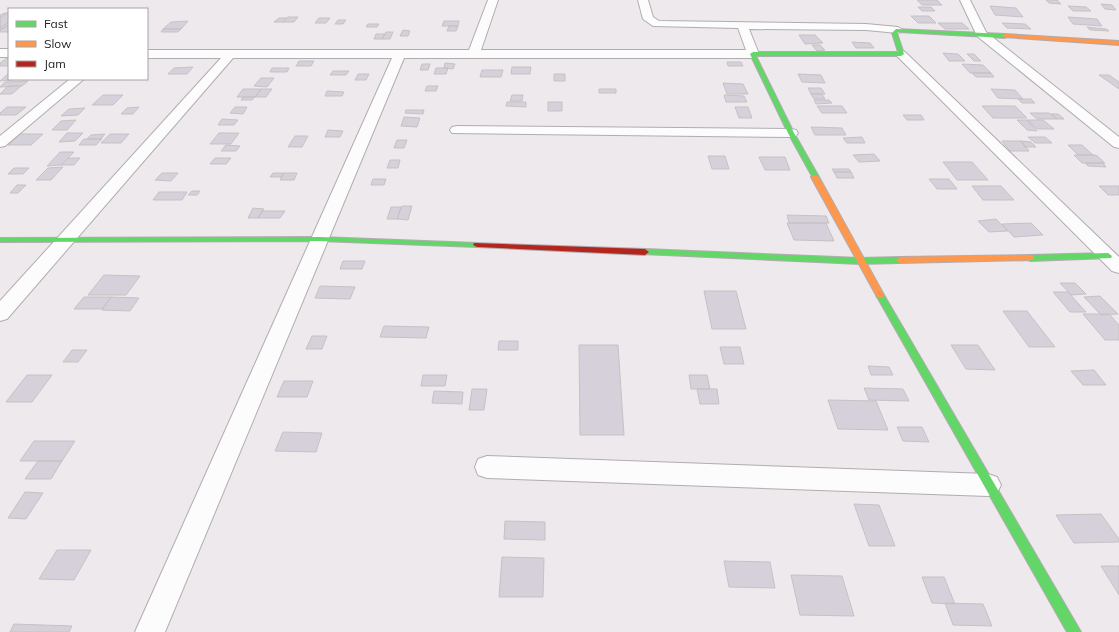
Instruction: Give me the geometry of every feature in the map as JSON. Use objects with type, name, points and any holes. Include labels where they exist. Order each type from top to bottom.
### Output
[{"type":"street","points":[[474,52],[493,0]]},
{"type":"street","points":[[643,0],[648,19],[657,24],[866,27],[1119,43]]},
{"type":"street","points":[[965,0],[981,34],[1119,144]]},
{"type":"street","points":[[742,25],[753,54],[791,133],[860,261],[1074,632]]},
{"type":"street","points":[[898,30],[894,33],[901,54],[1119,267]]},
{"type":"street","points":[[148,54],[474,52],[901,54]]},
{"type":"street","points":[[0,314],[231,53]]},
{"type":"street","points":[[150,632],[400,53]]},
{"type":"street","points":[[0,143],[77,80]]},
{"type":"street","points":[[457,130],[791,133]]},
{"type":"street","points":[[0,240],[68,238],[320,239],[860,261],[1108,256]]},
{"type":"street","points":[[488,467],[988,485]]},
{"type":"building","points":[[917,0],[937,0],[942,5],[922,5]]},
{"type":"building","points":[[1046,0],[1057,0],[1061,4],[1049,3]]},
{"type":"building","points":[[1101,4],[1112,5],[1116,10],[1105,9]]},
{"type":"building","points":[[990,6],[1016,8],[1023,17],[995,15]]},
{"type":"building","points":[[1068,6],[1086,7],[1091,11],[1073,11]]},
{"type":"building","points":[[918,7],[931,7],[935,11],[922,11]]},
{"type":"building","points":[[8,13],[8,26],[0,30],[0,18]]},
{"type":"building","points":[[8,13],[8,23],[0,28],[0,15]]},
{"type":"building","points":[[911,16],[929,16],[936,23],[918,23]]},
{"type":"building","points":[[288,17],[298,17],[294,22],[283,22]]},
{"type":"building","points":[[1068,17],[1097,19],[1102,26],[1073,24]]},
{"type":"building","points":[[279,18],[287,18],[283,22],[274,22]]},
{"type":"building","points":[[319,18],[330,18],[326,23],[315,23]]},
{"type":"building","points":[[338,20],[346,20],[343,24],[335,24]]},
{"type":"building","points":[[188,21],[181,29],[163,29],[171,22]]},
{"type":"building","points":[[444,21],[459,21],[458,26],[442,26]]},
{"type":"building","points":[[938,23],[962,23],[969,29],[945,29]]},
{"type":"building","points":[[1002,23],[1025,24],[1031,29],[1007,28]]},
{"type":"building","points":[[368,24],[379,24],[377,27],[366,27]]},
{"type":"building","points":[[8,26],[8,32],[0,32],[0,30]]},
{"type":"building","points":[[449,26],[458,26],[456,31],[447,31]]},
{"type":"building","points":[[1087,27],[1106,29],[1109,31],[1090,30]]},
{"type":"building","points":[[163,29],[181,29],[178,32],[161,32]]},
{"type":"building","points":[[403,30],[410,31],[408,36],[400,36]]},
{"type":"building","points":[[386,32],[393,32],[390,39],[382,39]]},
{"type":"building","points":[[376,34],[385,34],[382,39],[374,39]]},
{"type":"building","points":[[799,35],[815,35],[823,43],[805,44]]},
{"type":"building","points":[[852,42],[870,43],[874,48],[856,48]]},
{"type":"building","points":[[812,45],[820,45],[825,50],[817,51]]},
{"type":"building","points":[[943,53],[958,54],[965,61],[949,61]]},
{"type":"building","points":[[967,54],[974,54],[981,61],[974,61]]},
{"type":"building","points":[[8,58],[8,66],[0,66],[0,63]]},
{"type":"building","points":[[299,61],[314,61],[311,66],[296,66]]},
{"type":"building","points":[[727,62],[741,62],[743,66],[728,66]]},
{"type":"building","points":[[445,63],[455,64],[453,69],[444,68]]},
{"type":"building","points":[[422,64],[430,64],[428,70],[420,70]]},
{"type":"building","points":[[962,64],[983,65],[991,73],[970,73]]},
{"type":"building","points":[[193,67],[187,74],[168,74],[174,68]]},
{"type":"building","points":[[512,67],[531,67],[530,74],[511,74]]},
{"type":"building","points":[[272,68],[289,68],[287,72],[270,72]]},
{"type":"building","points":[[436,68],[448,68],[446,74],[434,74]]},
{"type":"building","points":[[482,70],[503,70],[501,77],[480,77]]},
{"type":"building","points":[[333,71],[349,71],[346,75],[330,75]]},
{"type":"building","points":[[972,73],[991,73],[994,77],[976,77]]},
{"type":"building","points":[[8,74],[8,80],[10,80],[0,81]]},
{"type":"building","points":[[358,74],[369,74],[366,80],[355,80]]},
{"type":"building","points":[[554,74],[565,74],[565,81],[554,81]]},
{"type":"building","points":[[798,74],[821,75],[825,83],[802,82]]},
{"type":"building","points":[[1099,75],[1109,75],[1119,82],[1119,89]]},
{"type":"building","points":[[261,78],[274,78],[267,87],[254,86]]},
{"type":"building","points":[[28,81],[22,86],[0,87],[5,82]]},
{"type":"building","points":[[723,83],[743,84],[748,94],[727,94]]},
{"type":"building","points":[[8,86],[21,86],[12,94],[0,94]]},
{"type":"building","points":[[427,86],[438,86],[436,91],[425,91]]},
{"type":"building","points":[[808,88],[821,88],[825,94],[811,94]]},
{"type":"building","points":[[243,89],[261,89],[255,97],[237,97]]},
{"type":"building","points":[[261,89],[272,89],[266,97],[255,97]]},
{"type":"building","points":[[599,89],[616,89],[616,93],[599,93]]},
{"type":"building","points":[[991,89],[1015,90],[1023,99],[998,98]]},
{"type":"building","points":[[327,91],[344,92],[342,96],[325,96]]},
{"type":"building","points":[[811,94],[822,94],[825,99],[814,99]]},
{"type":"building","points":[[103,95],[123,95],[113,105],[92,105]]},
{"type":"building","points":[[512,95],[523,95],[522,101],[510,101]]},
{"type":"building","points":[[724,95],[744,96],[747,102],[726,102]]},
{"type":"building","points":[[243,97],[255,97],[252,100],[241,100]]},
{"type":"building","points":[[1018,99],[1031,99],[1035,103],[1022,103]]},
{"type":"building","points":[[814,100],[829,100],[832,103],[816,104]]},
{"type":"building","points":[[507,102],[526,102],[526,107],[506,106]]},
{"type":"building","points":[[548,102],[562,102],[562,111],[548,111]]},
{"type":"building","points":[[817,106],[842,106],[847,113],[822,113]]},
{"type":"building","points":[[982,106],[1015,106],[1027,118],[993,118]]},
{"type":"building","points":[[7,107],[26,107],[16,115],[0,115],[0,113]]},
{"type":"building","points":[[139,107],[133,114],[121,114],[127,108]]},
{"type":"building","points":[[235,107],[247,107],[243,114],[230,113]]},
{"type":"building","points":[[735,107],[748,107],[752,118],[739,118]]},
{"type":"building","points":[[85,108],[78,115],[61,116],[69,109]]},
{"type":"building","points":[[406,110],[424,110],[423,114],[405,113]]},
{"type":"building","points":[[1030,113],[1049,113],[1057,119],[1037,119]]},
{"type":"building","points":[[1051,114],[1058,114],[1064,119],[1057,119]]},
{"type":"building","points":[[903,115],[921,115],[924,120],[907,120]]},
{"type":"building","points":[[404,117],[420,118],[417,127],[401,126]]},
{"type":"building","points":[[222,119],[238,120],[234,125],[218,125]]},
{"type":"building","points":[[76,120],[67,130],[52,130],[61,121]]},
{"type":"building","points":[[1017,120],[1027,120],[1037,131],[1027,130]]},
{"type":"building","points":[[1027,120],[1043,120],[1054,129],[1037,129]]},
{"type":"building","points":[[811,127],[842,128],[846,135],[815,135]]},
{"type":"building","points":[[328,130],[343,131],[340,137],[325,137]]},
{"type":"building","points":[[67,133],[83,133],[75,141],[59,142]]},
{"type":"building","points":[[219,133],[239,133],[231,144],[210,144]]},
{"type":"building","points":[[20,134],[43,134],[31,145],[8,145]]},
{"type":"building","points":[[105,134],[101,139],[87,139],[91,135]]},
{"type":"building","points":[[110,134],[129,134],[121,143],[101,143]]},
{"type":"building","points":[[295,136],[308,136],[302,147],[288,147]]},
{"type":"building","points":[[862,137],[865,143],[847,143],[843,138]]},
{"type":"building","points":[[1028,137],[1045,137],[1052,143],[1035,143]]},
{"type":"building","points":[[84,139],[102,139],[96,145],[79,145]]},
{"type":"building","points":[[397,140],[407,140],[404,148],[394,148]]},
{"type":"building","points":[[1002,141],[1021,141],[1029,151],[1010,151]]},
{"type":"building","points":[[1021,141],[1031,142],[1036,147],[1025,147]]},
{"type":"building","points":[[226,145],[240,146],[236,151],[221,151]]},
{"type":"building","points":[[1068,145],[1082,145],[1093,155],[1078,155]]},
{"type":"building","points":[[60,152],[74,152],[61,165],[47,166]]},
{"type":"building","points":[[874,154],[880,161],[859,162],[853,155]]},
{"type":"building","points":[[1074,155],[1096,155],[1105,163],[1082,163]]},
{"type":"building","points":[[708,156],[725,156],[729,169],[712,169]]},
{"type":"building","points":[[759,157],[785,157],[790,170],[765,170]]},
{"type":"building","points":[[68,158],[80,158],[74,165],[61,165]]},
{"type":"building","points":[[215,158],[231,158],[226,164],[210,164]]},
{"type":"building","points":[[390,160],[400,160],[398,168],[387,168]]},
{"type":"building","points":[[943,162],[972,162],[988,180],[957,180]]},
{"type":"building","points":[[1085,163],[1103,163],[1106,167],[1088,166]]},
{"type":"building","points":[[63,167],[51,180],[36,180],[48,168]]},
{"type":"building","points":[[14,168],[29,168],[23,174],[8,174]]},
{"type":"building","points":[[832,169],[849,169],[851,172],[834,172]]},
{"type":"building","points":[[834,172],[851,172],[854,178],[837,178]]},
{"type":"building","points":[[162,173],[178,173],[171,181],[155,180]]},
{"type":"building","points":[[273,173],[284,173],[282,177],[270,177]]},
{"type":"building","points":[[284,173],[297,173],[294,180],[280,180]]},
{"type":"building","points":[[373,179],[386,179],[384,185],[371,185]]},
{"type":"building","points":[[929,179],[949,179],[957,189],[937,189]]},
{"type":"building","points":[[17,185],[26,185],[18,193],[10,193]]},
{"type":"building","points":[[972,186],[1001,186],[1014,200],[983,200]]},
{"type":"building","points":[[1099,186],[1119,186],[1119,195],[1108,195]]},
{"type":"building","points":[[192,191],[200,191],[197,195],[188,195]]},
{"type":"building","points":[[159,192],[187,192],[182,200],[153,200]]},
{"type":"building","points":[[402,206],[412,206],[408,220],[397,219]]},
{"type":"building","points":[[391,207],[401,207],[397,219],[387,219]]},
{"type":"building","points":[[253,208],[264,209],[258,218],[248,218]]},
{"type":"building","points":[[262,211],[285,211],[280,218],[258,218]]},
{"type":"building","points":[[787,215],[826,216],[829,223],[789,223]]},
{"type":"building","points":[[996,219],[1008,231],[989,232],[978,221]]},
{"type":"building","points":[[787,223],[826,223],[834,241],[794,240]]},
{"type":"building","points":[[1031,223],[1043,235],[1014,237],[1002,224]]},
{"type":"building","points":[[343,261],[365,261],[362,269],[340,269]]},
{"type":"building","points":[[104,275],[140,276],[126,295],[88,295]]},
{"type":"building","points":[[1060,283],[1075,283],[1086,294],[1071,295]]},
{"type":"building","points":[[320,286],[355,287],[350,299],[315,298]]},
{"type":"building","points":[[704,291],[736,291],[746,329],[712,329]]},
{"type":"building","points":[[1053,292],[1068,292],[1086,312],[1070,312]]},
{"type":"building","points":[[1100,296],[1118,314],[1101,315],[1084,297]]},
{"type":"building","points":[[84,297],[111,297],[102,309],[74,309]]},
{"type":"building","points":[[111,297],[139,298],[130,311],[102,310]]},
{"type":"building","points":[[1003,311],[1027,311],[1055,347],[1029,347]]},
{"type":"building","points":[[1083,314],[1109,314],[1119,325],[1119,340],[1105,340]]},
{"type":"building","points":[[384,326],[429,327],[426,338],[380,337]]},
{"type":"building","points":[[312,336],[327,336],[322,349],[306,349]]},
{"type":"building","points":[[499,341],[518,341],[518,350],[498,350]]},
{"type":"building","points":[[579,345],[618,345],[624,435],[580,435]]},
{"type":"building","points":[[951,345],[978,345],[995,370],[966,369]]},
{"type":"building","points":[[720,347],[740,347],[744,364],[724,364]]},
{"type":"building","points":[[72,350],[87,350],[78,362],[63,362]]},
{"type":"building","points":[[868,366],[889,367],[893,375],[871,375]]},
{"type":"building","points":[[1094,370],[1106,385],[1083,385],[1071,371]]},
{"type":"building","points":[[27,375],[52,375],[32,402],[6,402]]},
{"type":"building","points":[[423,375],[447,375],[445,386],[421,386]]},
{"type":"building","points":[[689,375],[707,375],[710,389],[691,389]]},
{"type":"building","points":[[284,381],[313,381],[307,397],[277,397]]},
{"type":"building","points":[[864,388],[903,389],[909,401],[869,400]]},
{"type":"building","points":[[472,389],[487,389],[484,410],[469,410]]},
{"type":"building","points":[[697,389],[717,389],[719,404],[700,404]]},
{"type":"building","points":[[434,391],[463,392],[462,404],[432,403]]},
{"type":"building","points":[[828,400],[876,401],[888,430],[838,429]]},
{"type":"building","points":[[897,427],[922,427],[929,442],[903,441]]},
{"type":"building","points":[[283,432],[322,433],[316,452],[275,451]]},
{"type":"building","points":[[34,441],[75,441],[62,461],[20,461]]},
{"type":"building","points":[[38,461],[62,461],[51,479],[25,479]]},
{"type":"building","points":[[25,492],[43,493],[26,519],[8,518]]},
{"type":"building","points":[[854,504],[879,505],[895,546],[869,546]]},
{"type":"building","points":[[1101,514],[1119,539],[1119,542],[1074,543],[1056,515]]},
{"type":"building","points":[[505,521],[545,522],[545,540],[504,539]]},
{"type":"building","points":[[57,550],[91,550],[74,580],[39,579]]},
{"type":"building","points":[[502,557],[544,558],[543,597],[499,597]]},
{"type":"building","points":[[724,561],[770,562],[775,588],[729,587]]},
{"type":"building","points":[[1101,566],[1119,566],[1119,595]]},
{"type":"building","points":[[791,575],[842,576],[854,616],[800,615]]},
{"type":"building","points":[[922,577],[944,577],[955,604],[932,603]]},
{"type":"building","points":[[945,603],[983,604],[992,626],[953,625]]},
{"type":"building","points":[[14,624],[72,626],[69,632],[10,632]]},
{"type":"traffic: fast","points":[[815,177],[791,133],[753,54],[901,54],[894,33],[898,30],[1005,36]]},
{"type":"traffic: fast","points":[[0,240],[320,239],[477,245]]},
{"type":"traffic: fast","points":[[645,252],[860,261],[900,260]]},
{"type":"traffic: fast","points":[[1030,258],[1108,256]]},
{"type":"traffic: fast","points":[[880,295],[1074,632]]},
{"type":"traffic: slow","points":[[1005,36],[1119,43]]},
{"type":"traffic: slow","points":[[815,177],[880,295]]},
{"type":"traffic: slow","points":[[900,260],[1030,258]]},
{"type":"traffic: jam","points":[[477,245],[645,252]]}]
